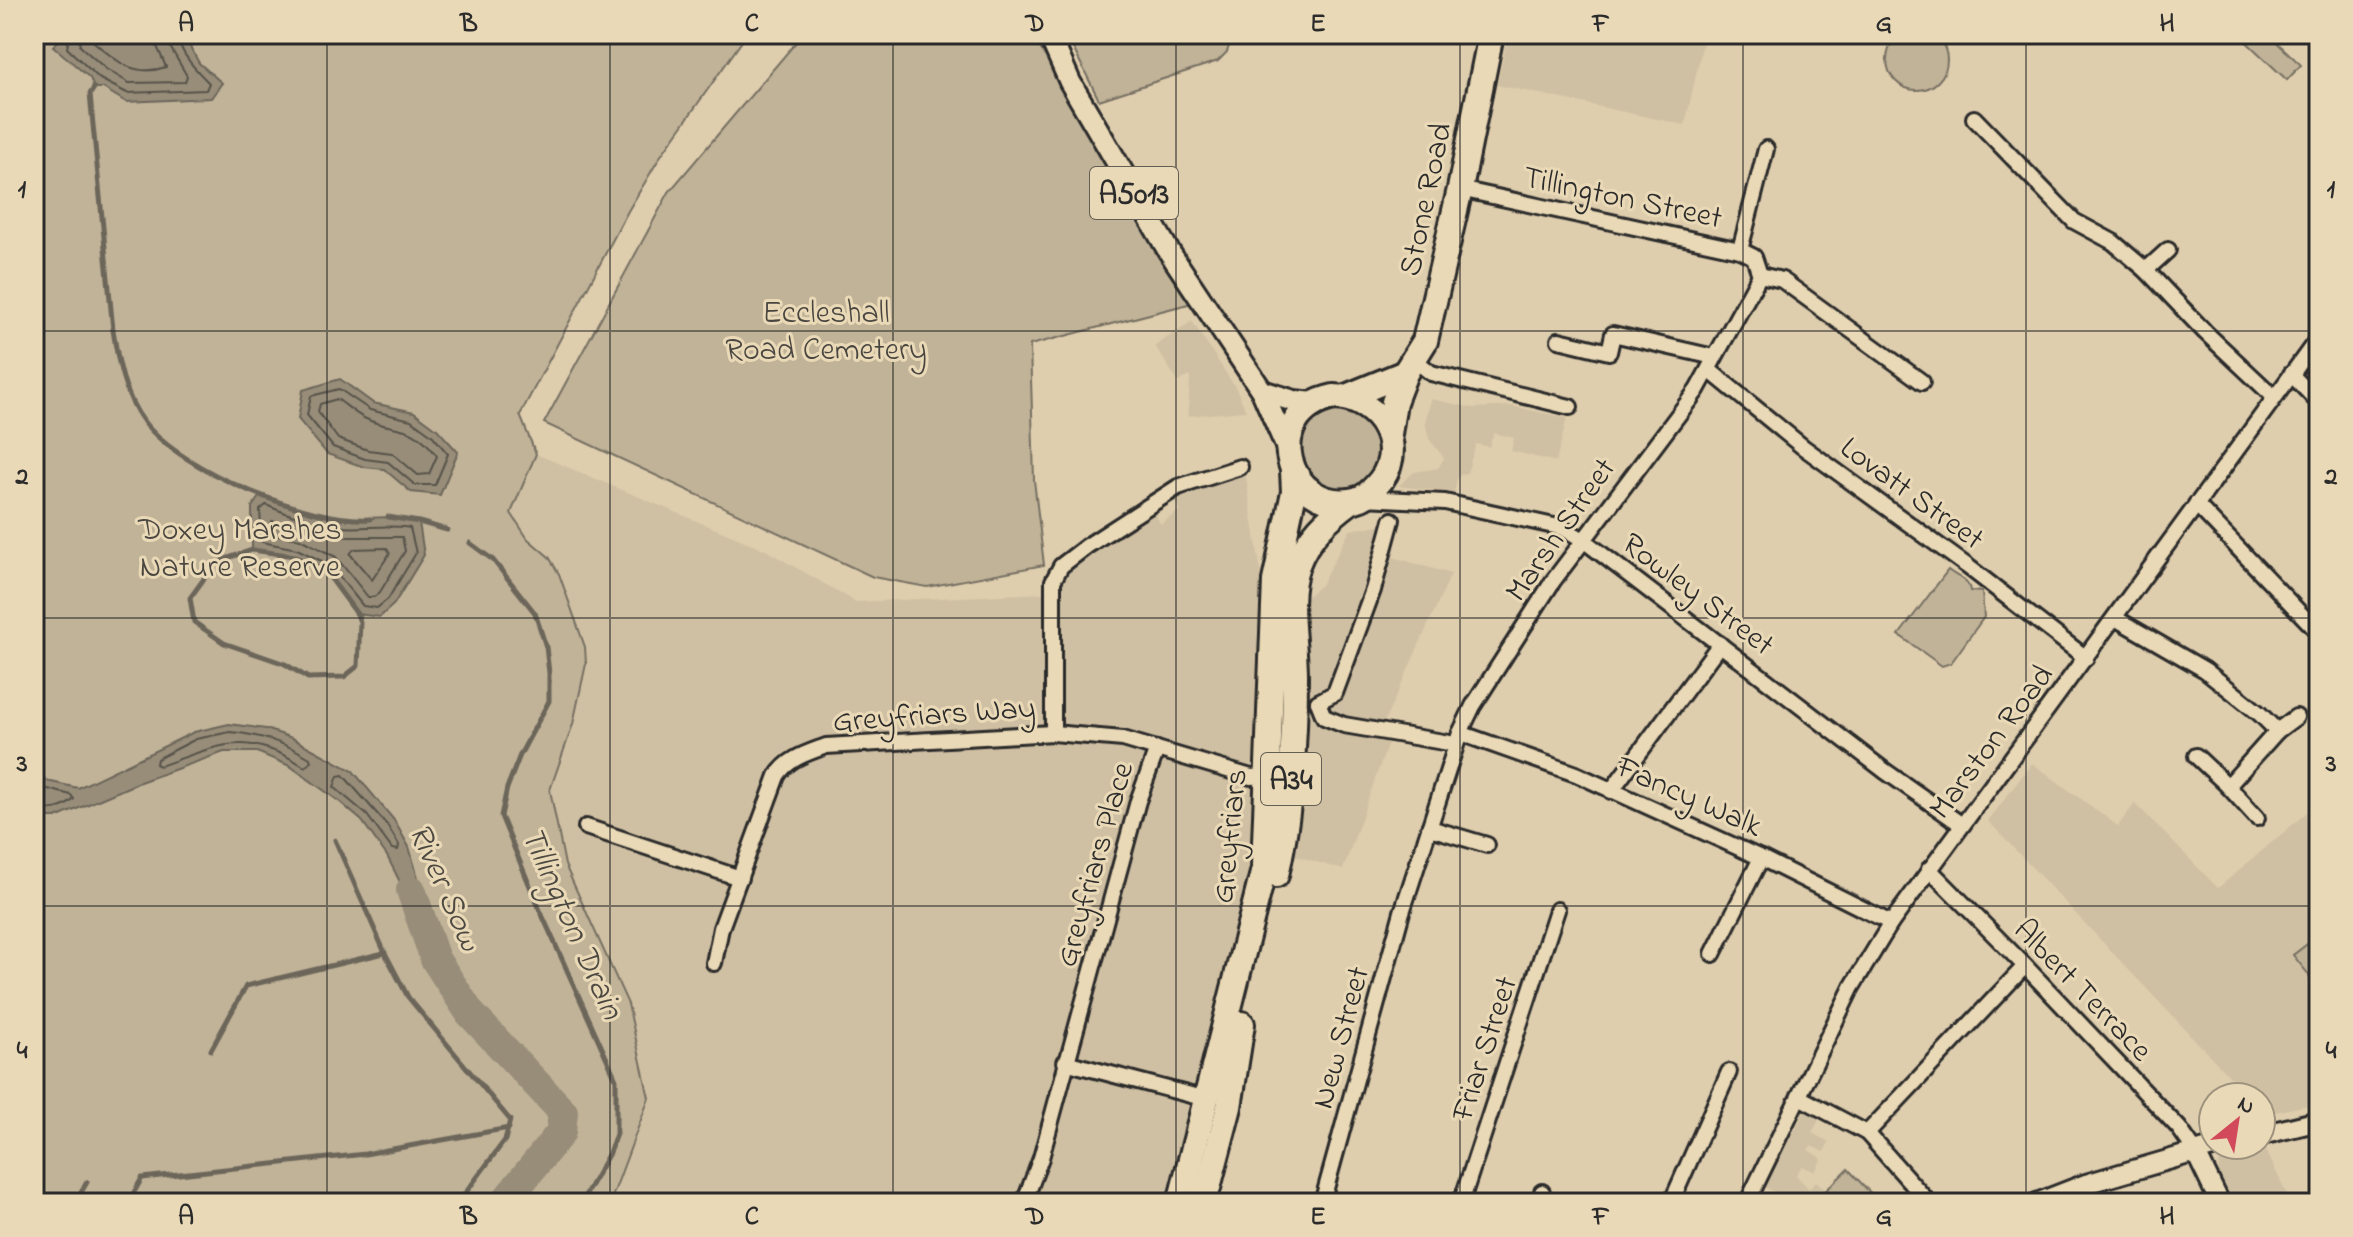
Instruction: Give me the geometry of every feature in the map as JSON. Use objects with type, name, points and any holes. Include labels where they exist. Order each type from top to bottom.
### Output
[{"type":"highway","name":"Stone Road","points":[[1389,434],[1394,402],[1425,341],[1491,34]]},
{"type":"highway","points":[[1346,397],[1410,367]]},
{"type":"highway","points":[[1286,446],[1296,420],[1314,403],[1334,397],[1361,402],[1384,422],[1389,434]]},
{"type":"highway","name":"A34","points":[[1358,500],[1380,482],[1388,467],[1392,447],[1389,434]]},
{"type":"highway","name":"A34","points":[[1286,446],[1293,470]]},
{"type":"highway","points":[[1293,470],[1309,489],[1325,497],[1358,500]]},
{"type":"highway","name":"Greyfriars","points":[[1180,1203],[1264,869],[1275,581],[1294,492],[1293,470]]},
{"type":"highway","name":"Greyfriars","points":[[1207,1194],[1229,1107],[1236,1047],[1281,853],[1292,776],[1295,675],[1292,590],[1297,566],[1308,542],[1331,516],[1358,500]]},
{"type":"highway","points":[[1269,776],[1281,766],[1295,675]]},
{"type":"main road","name":"A5013","points":[[1049,34],[1070,82],[1161,238],[1262,391],[1286,446]]},
{"type":"main road","points":[[1262,391],[1294,401],[1314,403]]},
{"type":"main road","points":[[2277,1131],[2319,1121]]},
{"type":"main road","points":[[2037,1203],[2086,1184],[2195,1151],[2220,1203]]},
{"type":"street","points":[[1974,118],[2074,221],[2113,242],[2146,270],[2205,332],[2273,396]]},
{"type":"street","points":[[1740,250],[1766,149]]},
{"type":"street","name":"Tillington Street","points":[[1460,189],[1740,250],[1754,257],[1760,275]]},
{"type":"street","points":[[2146,270],[2168,250]]},
{"type":"street","points":[[1760,275],[1782,280],[1922,382]]},
{"type":"street","name":"Marsh Street","points":[[1411,887],[1457,739],[1473,706],[1582,539],[1697,390],[1760,275]]},
{"type":"street","points":[[1559,340],[1609,352],[1613,334],[1711,364]]},
{"type":"street","name":"Marston Road","points":[[1747,1203],[1852,987],[1891,923],[2319,337]]},
{"type":"street","name":"Lovatt Street","points":[[1711,364],[1803,447],[2086,658]]},
{"type":"street","points":[[1410,367],[1570,407]]},
{"type":"street","points":[[2291,374],[2319,403]]},
{"type":"street","points":[[1053,733],[1053,581],[1061,566],[1178,487],[1240,467]]},
{"type":"street","name":"Rowley Street","points":[[1358,500],[1445,502],[1563,528],[1582,539],[1885,771],[1962,825]]},
{"type":"street","points":[[2196,504],[2319,633]]},
{"type":"street","points":[[1318,702],[1335,693],[1373,590],[1392,520]]},
{"type":"street","points":[[2115,618],[2205,670],[2277,731]]},
{"type":"street","points":[[1611,791],[1720,644]]},
{"type":"street","name":"Fancy Walk","points":[[1295,675],[1307,703],[1318,702],[1324,717],[1344,725],[1457,739],[1576,774],[1761,858],[1891,923]]},
{"type":"street","points":[[2228,786],[2277,731],[2296,717]]},
{"type":"street","name":"Greyfriars Way","points":[[714,963],[721,928],[771,789],[782,768],[794,759],[826,746],[1053,733],[1123,739],[1157,749]]},
{"type":"street","name":"Greyfriars Place","points":[[1024,1203],[1041,1158],[1138,801],[1157,749],[1251,777],[1269,776]]},
{"type":"street","points":[[2196,756],[2257,818]]},
{"type":"street","points":[[586,827],[740,878]]},
{"type":"street","points":[[1430,828],[1487,845]]},
{"type":"street","points":[[1713,954],[1761,858]]},
{"type":"street","name":"Albert Terrace","points":[[1929,869],[2179,1128],[2195,1151]]},
{"type":"street","name":"New Street","points":[[1322,1203],[1411,887]]},
{"type":"street","name":"Friar Street","points":[[1461,1203],[1557,910]]},
{"type":"street","points":[[1867,1133],[2025,966]]},
{"type":"street","points":[[1065,1062],[1206,1099]]},
{"type":"street","points":[[1671,1203],[1729,1072]]},
{"type":"street","points":[[1799,1097],[1867,1133],[1929,1203]]},
{"type":"shaded area","points":[[1508,34],[1705,34],[1685,125],[1497,85]]},
{"type":"shaded area","points":[[1192,321],[1237,390],[1246,411],[1188,416],[1190,376],[1178,382],[1155,346]]},
{"type":"shaded area","points":[[1431,399],[1474,408],[1512,406],[1567,418],[1556,462],[1511,451],[1514,438],[1494,433],[1489,447],[1476,444],[1467,473],[1458,476],[1454,493],[1398,486],[1414,472],[1438,468],[1444,458],[1429,439],[1425,422]]},
{"type":"shaded area","points":[[536,454],[764,549],[856,602],[1061,592],[1064,575],[1106,538],[1152,510],[1161,524],[1180,510],[1175,500],[1179,496],[1177,492],[1245,471],[1264,592],[1259,870],[1189,1116],[1168,1203],[610,1203],[649,1098],[628,1004],[565,865],[555,820],[550,790],[573,724],[586,664],[585,647],[559,574],[549,557],[528,539],[511,513]]},
{"type":"shaded area","points":[[1401,521],[1393,557],[1451,574],[1384,723],[1388,743],[1343,870],[1286,853],[1303,600],[1321,585],[1350,530]]},
{"type":"shaded area","points":[[2032,763],[2118,826],[2135,803],[2218,888],[2319,802],[2319,935],[2293,955],[2309,975],[2319,1015],[2319,1103],[2277,1112],[2277,1081],[2234,1081],[1988,821]]},
{"type":"shaded area","points":[[1806,1108],[1821,1115],[1812,1133],[1829,1142],[1824,1152],[1811,1146],[1808,1150],[1822,1158],[1815,1172],[1802,1166],[1796,1175],[1809,1189],[1816,1181],[1826,1190],[1813,1203],[1804,1198],[1800,1203],[1786,1203],[1765,1187]]},
{"type":"shaded area","points":[[2220,1161],[2271,1161],[2291,1203],[2234,1203],[2218,1173]]},
{"type":"green space","points":[[1917,30],[1928,32],[1938,39],[1945,49],[1945,71],[1938,81],[1928,88],[1917,90],[1906,88],[1896,81],[1889,71],[1887,60],[1889,49],[1896,39],[1906,32]]},
{"type":"green space","name":"Doxey Marshes Nature Reserve","points":[[34,34],[747,34],[660,157],[520,415],[536,454],[511,513],[528,539],[549,557],[559,574],[585,647],[586,664],[573,724],[550,790],[565,865],[628,1004],[649,1098],[610,1203],[34,1203]]},
{"type":"green space","name":"Eccleshall Road Cemetery","points":[[803,34],[1032,34],[1192,303],[1030,345],[1034,480],[1044,565],[927,587],[873,577],[544,423],[669,192]]},
{"type":"green space","points":[[1066,34],[1233,34],[1227,52],[1218,61],[1099,100]]},
{"type":"green space","points":[[2238,34],[2268,34],[2301,65],[2287,80]]},
{"type":"green space","points":[[1347,407],[1373,423],[1380,454],[1377,467],[1369,477],[1347,488],[1335,488],[1312,479],[1304,468],[1299,437],[1317,413]]},
{"type":"green space","points":[[1948,570],[1965,581],[1970,591],[1982,592],[1984,617],[1951,663],[1942,666],[1899,635]]},
{"type":"green space","points":[[2319,935],[2319,1015],[2309,975],[2293,955]]},
{"type":"green space","points":[[1848,1169],[1877,1200],[1874,1203],[1813,1203]]},
{"type":"water","points":[[65,34],[183,34],[199,63],[222,83],[211,98],[126,102],[103,88],[94,88],[90,78],[53,46]]},
{"type":"water","points":[[340,379],[373,403],[414,412],[437,429],[458,452],[440,495],[411,492],[384,469],[364,467],[327,454],[298,419],[303,390]]},
{"type":"water","points":[[261,494],[314,514],[339,519],[390,517],[419,522],[424,555],[394,604],[380,617],[357,614],[326,572],[294,556],[252,550],[252,507]]},
{"type":"water","points":[[229,724],[266,729],[292,738],[353,771],[394,820],[409,847],[419,881],[423,928],[387,856],[362,821],[290,766],[257,752],[224,752],[140,782],[56,818],[34,818],[34,768],[47,781],[78,788],[194,732]]},
{"type":"waterway","name":"Tillington Drain","points":[[94,88],[90,94],[113,330],[123,378],[137,412],[162,440],[186,458],[248,490],[315,512],[370,519]]},
{"type":"waterway","name":"Tillington Drain","points":[[388,517],[447,530]]},
{"type":"waterway","name":"Tillington Drain","points":[[470,543],[493,560],[535,613],[546,647],[549,701],[520,755],[507,788],[501,816],[616,1079],[616,1134],[581,1203]]},
{"type":"waterway","points":[[252,550],[295,556],[326,572],[360,622],[358,666],[344,677],[308,678],[285,664],[224,643],[194,622],[190,598],[216,562],[252,550]]},
{"type":"waterway","points":[[335,840],[408,997],[510,1120],[505,1140],[458,1203]]},
{"type":"waterway","name":"River Sow","points":[[411,890],[435,959],[470,1013],[563,1112],[561,1132],[504,1203]]},
{"type":"waterway","points":[[211,1050],[246,986],[384,953]]},
{"type":"waterway","points":[[128,1203],[142,1178],[365,1154],[509,1128]]},
{"type":"waterway","points":[[75,1203],[87,1182]]}]
